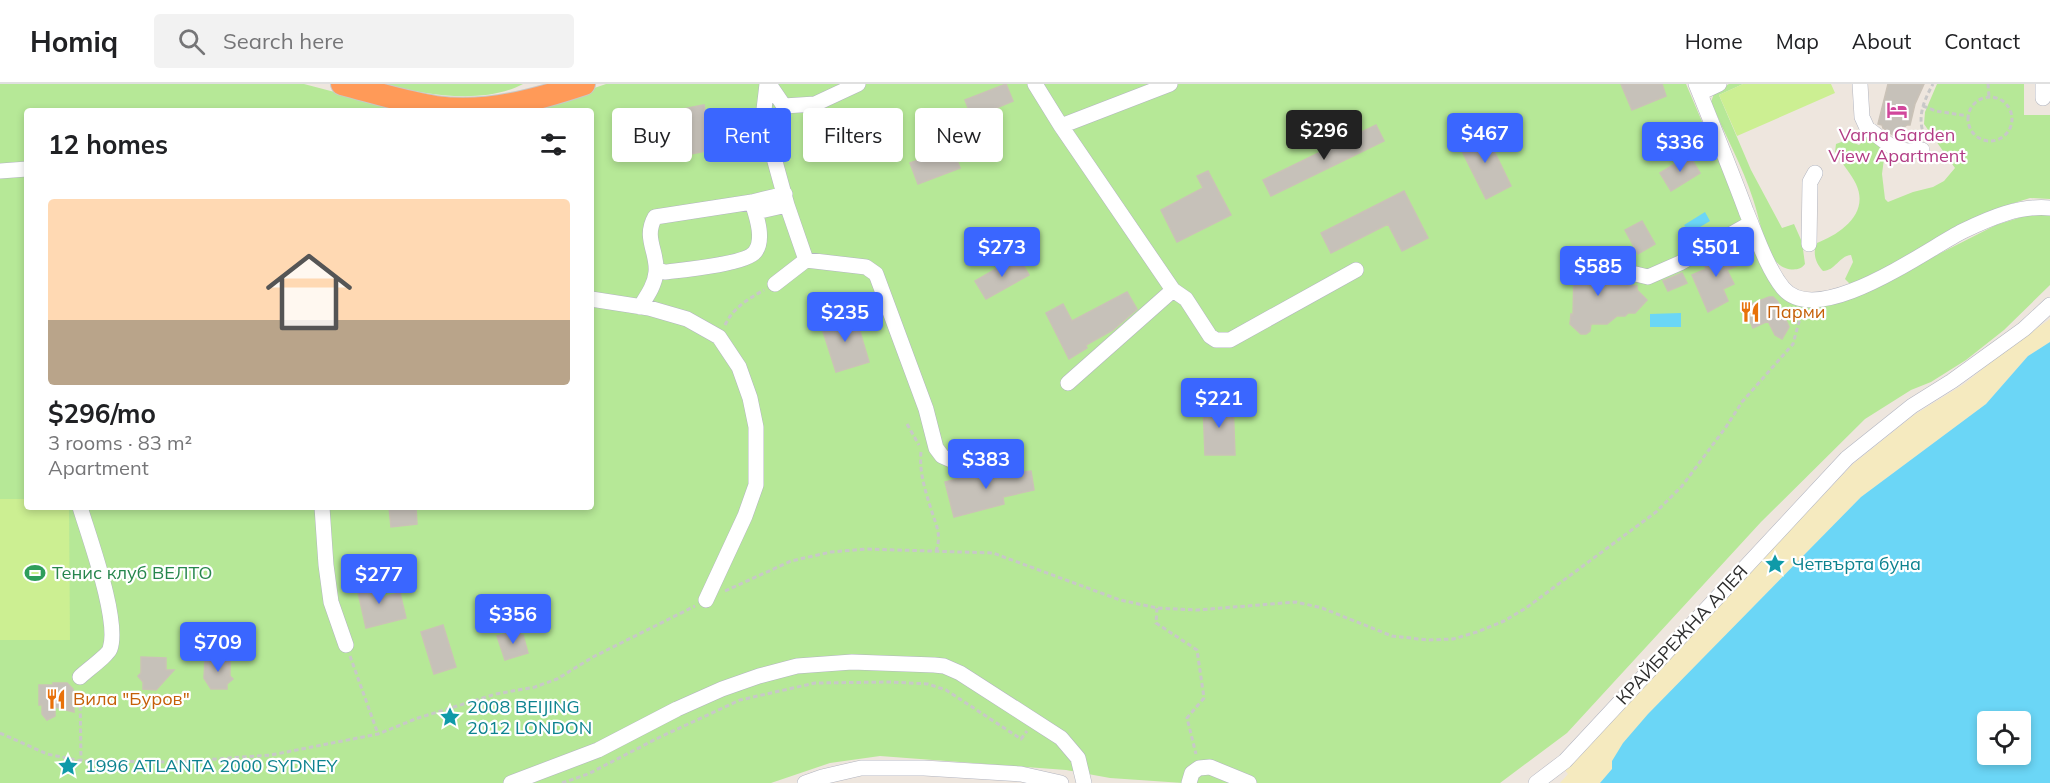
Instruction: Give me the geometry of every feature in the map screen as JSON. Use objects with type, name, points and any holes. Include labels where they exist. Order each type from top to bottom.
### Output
[{"type":"highway","points":[[342,84],[411,102],[437,107],[462,108],[483,108],[527,102],[569,86]]},
{"type":"street","points":[[768,84],[784,106],[815,104],[858,84]]},
{"type":"street","points":[[768,84],[763,118],[806,260]]},
{"type":"street","points":[[1035,84],[1173,290],[1186,299],[1210,336],[1216,340],[1230,340],[1356,270]]},
{"type":"street","points":[[1061,126],[1170,84]]},
{"type":"street","points":[[1719,84],[1698,88],[1751,223],[1777,280],[1786,291],[1805,300],[1831,298],[1863,287],[1949,238],[1991,219],[2021,210],[2050,208]]},
{"type":"street","points":[[1860,84],[1862,117],[1867,128],[1892,147],[1907,151],[1922,150]]},
{"type":"street","points":[[0,171],[24,168]]},
{"type":"street","points":[[1809,244],[1810,182],[1815,172]]},
{"type":"street","points":[[640,307],[654,283],[657,270],[649,227],[655,217],[754,207],[786,199]]},
{"type":"street","points":[[657,270],[665,272],[742,260],[755,252],[759,240],[754,207]]},
{"type":"street","points":[[1611,268],[1648,277],[1680,263],[1751,223]]},
{"type":"street","points":[[775,284],[806,260],[866,267],[876,274],[926,409],[936,448],[942,456],[951,460],[961,460],[1014,451]]},
{"type":"street","points":[[1068,383],[1173,290]]},
{"type":"street","points":[[594,299],[640,307],[687,319],[719,337],[739,367],[750,398],[756,427],[756,485],[745,516],[706,600]]},
{"type":"street","name":"КРАЙБРЕЖНА АЛЕЯ","points":[[1536,783],[1564,761],[1847,458],[1912,406],[1952,381],[2029,325],[2050,305]]},
{"type":"street","points":[[80,677],[105,656],[110,650],[111,641],[109,604],[81,510]]},
{"type":"street","points":[[322,510],[326,565],[332,602],[346,645]]},
{"type":"street","points":[[511,783],[598,750],[677,709],[722,689],[797,666],[852,662],[944,666],[960,673],[1061,738],[1078,758],[1084,783]]},
{"type":"street","points":[[1189,783],[1192,773],[1199,768],[1210,767],[1249,783]]},
{"type":"street","points":[[805,783],[861,768],[924,768],[1021,774],[1061,783]]},
{"type":"path","points":[[1922,150],[1928,146],[1929,141],[1920,126],[1923,106],[1933,84]]},
{"type":"path","points":[[1988,84],[1989,97]]},
{"type":"path","points":[[1989,97],[2000,100],[2010,110],[2012,124],[2005,135],[1992,141],[1978,138],[1969,126],[1968,116],[1973,105],[1989,97]]},
{"type":"path","points":[[1923,106],[1936,111],[1968,116]]},
{"type":"path","points":[[719,337],[730,315],[748,299],[775,284]]},
{"type":"path","points":[[0,733],[47,754],[81,761],[174,762],[271,755],[378,734],[417,718],[496,694],[535,687],[557,679],[593,657],[706,600],[791,561],[831,552],[866,549],[993,553],[1120,600],[1157,608],[1197,610],[1296,602],[1322,608],[1392,636],[1428,640],[1453,639],[1504,621],[1526,608],[1656,512],[1682,486],[1742,402],[1793,344],[1805,300]]},
{"type":"path","points":[[907,424],[919,445],[921,473],[939,528],[940,541],[936,551]]},
{"type":"path","points":[[1157,608],[1156,623],[1197,650],[1204,698],[1187,718],[1199,768]]},
{"type":"path","points":[[346,645],[378,734]]},
{"type":"path","points":[[80,677],[81,761]]},
{"type":"path","points":[[562,783],[588,774],[740,700],[815,683],[928,684],[946,690],[1022,739],[1033,721]]},
{"type":"green space","points":[[0,84],[304,84],[396,108],[24,108],[24,510],[594,510],[594,108],[536,108],[606,84],[1686,84],[1768,276],[1790,303],[1821,307],[1850,299],[1996,225],[2025,216],[2050,214],[2050,285],[2004,330],[1966,360],[1931,382],[1911,390],[1865,419],[1761,522],[1567,733],[1500,783],[1183,783],[1110,778],[1066,770],[880,756],[830,763],[771,783],[0,783]]},
{"type":"green space","points":[[384,84],[523,84],[490,94],[454,96],[417,92]]},
{"type":"green space","points":[[1729,84],[1743,84],[1719,95],[1751,170],[1782,228],[1794,224],[1802,242],[1805,264],[1798,269],[1789,269],[1780,265],[1770,252],[1749,187],[1711,102],[1715,91]]},
{"type":"green space","points":[[1743,84],[1831,84],[1835,93],[1737,136],[1719,95]]},
{"type":"green space","points":[[1937,84],[2024,84],[2024,115],[2050,115],[2050,199],[2030,198],[2011,204],[1857,284],[1850,284],[1845,279],[1853,262],[1851,255],[1843,258],[1831,269],[1823,271],[1816,258],[1817,243],[1843,228],[1856,213],[1859,205],[1856,184],[1835,152],[1836,144],[1847,140],[1859,145],[1868,137],[1883,146],[1885,151],[1882,174],[1885,199],[1888,202],[1933,187],[1944,181],[1955,168],[1924,124],[1925,112]]},
{"type":"green space","name":"Тенис клуб ВЕЛТО","points":[[0,499],[24,499],[24,510],[69,510],[70,640],[0,640]]},
{"type":"sand","name":"Четвърта буна","points":[[2050,319],[2050,342],[2028,356],[1986,404],[1861,497],[1648,714],[1612,769],[1600,783],[1560,783],[1568,774],[1563,768],[1853,464],[1914,415],[1964,384]]},
{"type":"water","points":[[1705,212],[1710,221],[1690,233],[1684,225]]},
{"type":"water","points":[[1681,313],[1681,327],[1650,327],[1650,314]]},
{"type":"water","points":[[2050,342],[2050,783],[1600,783],[1612,769],[1612,761],[1623,743],[1648,714],[1861,497],[1986,404],[2028,356]]},
{"type":"building","points":[[1006,84],[1013,101],[996,108],[968,108],[965,100]]},
{"type":"building","points":[[1621,84],[1662,84],[1666,96],[1632,110]]},
{"type":"building","name":"Varna Garden View Apartment","points":[[1888,84],[1924,84],[1915,104],[1910,125],[1893,135],[1878,124]]},
{"type":"building","points":[[704,105],[704,151],[692,154],[692,108],[688,108]]},
{"type":"building","points":[[1376,125],[1384,141],[1271,196],[1263,180]]},
{"type":"building","points":[[1484,130],[1511,186],[1486,199],[1458,143]]},
{"type":"building","points":[[1689,155],[1700,173],[1671,191],[1660,173]]},
{"type":"building","points":[[958,162],[960,168],[918,184],[910,163]]},
{"type":"building","points":[[1208,171],[1231,215],[1177,242],[1161,210],[1203,188],[1197,176]]},
{"type":"building","points":[[1404,191],[1428,238],[1402,251],[1388,224],[1331,253],[1321,233]]},
{"type":"building","points":[[1642,221],[1655,244],[1638,254],[1625,230]]},
{"type":"building","points":[[1730,246],[1739,265],[1727,270],[1734,284],[1723,289],[1728,301],[1708,312],[1692,275],[1706,269],[1705,260]]},
{"type":"building","points":[[1578,249],[1580,270],[1591,270],[1590,280],[1622,281],[1622,285],[1637,286],[1637,290],[1647,300],[1635,313],[1617,316],[1607,324],[1591,324],[1590,331],[1581,334],[1570,324],[1571,314],[1573,315],[1574,273],[1564,274],[1561,251]]},
{"type":"building","points":[[1018,256],[1029,275],[986,299],[975,281]]},
{"type":"building","points":[[1682,273],[1687,283],[1668,291],[1663,281]]},
{"type":"building","points":[[1127,292],[1137,309],[1113,330],[1086,345],[1087,348],[1069,359],[1046,313],[1063,304],[1072,321]]},
{"type":"building","points":[[1773,297],[1778,302],[1789,327],[1782,339],[1775,335],[1768,321],[1753,328],[1744,307]]},
{"type":"building","points":[[855,315],[869,362],[836,372],[821,325]]},
{"type":"building","points":[[1233,402],[1235,455],[1205,455],[1203,403]]},
{"type":"building","points":[[996,469],[998,475],[1023,469],[1023,472],[1031,471],[1034,490],[1003,497],[1004,504],[954,517],[945,482]]},
{"type":"building","points":[[389,510],[416,510],[417,524],[391,527]]},
{"type":"building","points":[[375,578],[380,598],[400,593],[406,618],[366,628],[356,583]]},
{"type":"building","points":[[443,625],[456,667],[434,674],[421,632]]},
{"type":"building","points":[[519,630],[521,636],[523,635],[528,653],[505,660],[497,636]]},
{"type":"building","points":[[141,657],[166,658],[166,670],[174,670],[156,690],[143,689],[143,682],[138,676],[141,673]]},
{"type":"building","points":[[205,659],[230,659],[230,676],[233,679],[227,684],[227,689],[211,689],[204,678]]},
{"type":"building","name":"Вила \"Буров\"","points":[[53,683],[67,683],[73,689],[74,712],[55,707],[55,716],[47,720],[42,714],[42,705],[39,705],[39,685],[54,685]]},
{"type":"place","name":"Varna Garden View Apartment","points":[[1897,110]]},
{"type":"place","name":"Парми","points":[[1750,312]]},
{"type":"place","name":"Четвърта буна","points":[[1775,564]]},
{"type":"place","name":"Тенис клуб ВЕЛТО","points":[[35,573]]},
{"type":"place","name":"Вила \"Буров\"","points":[[56,699]]},
{"type":"place","name":"2008 BEIJING 2012 LONDON","points":[[450,717]]},
{"type":"place","name":"1996 ATLANTA 2000 SYDNEY","points":[[68,766]]}]
